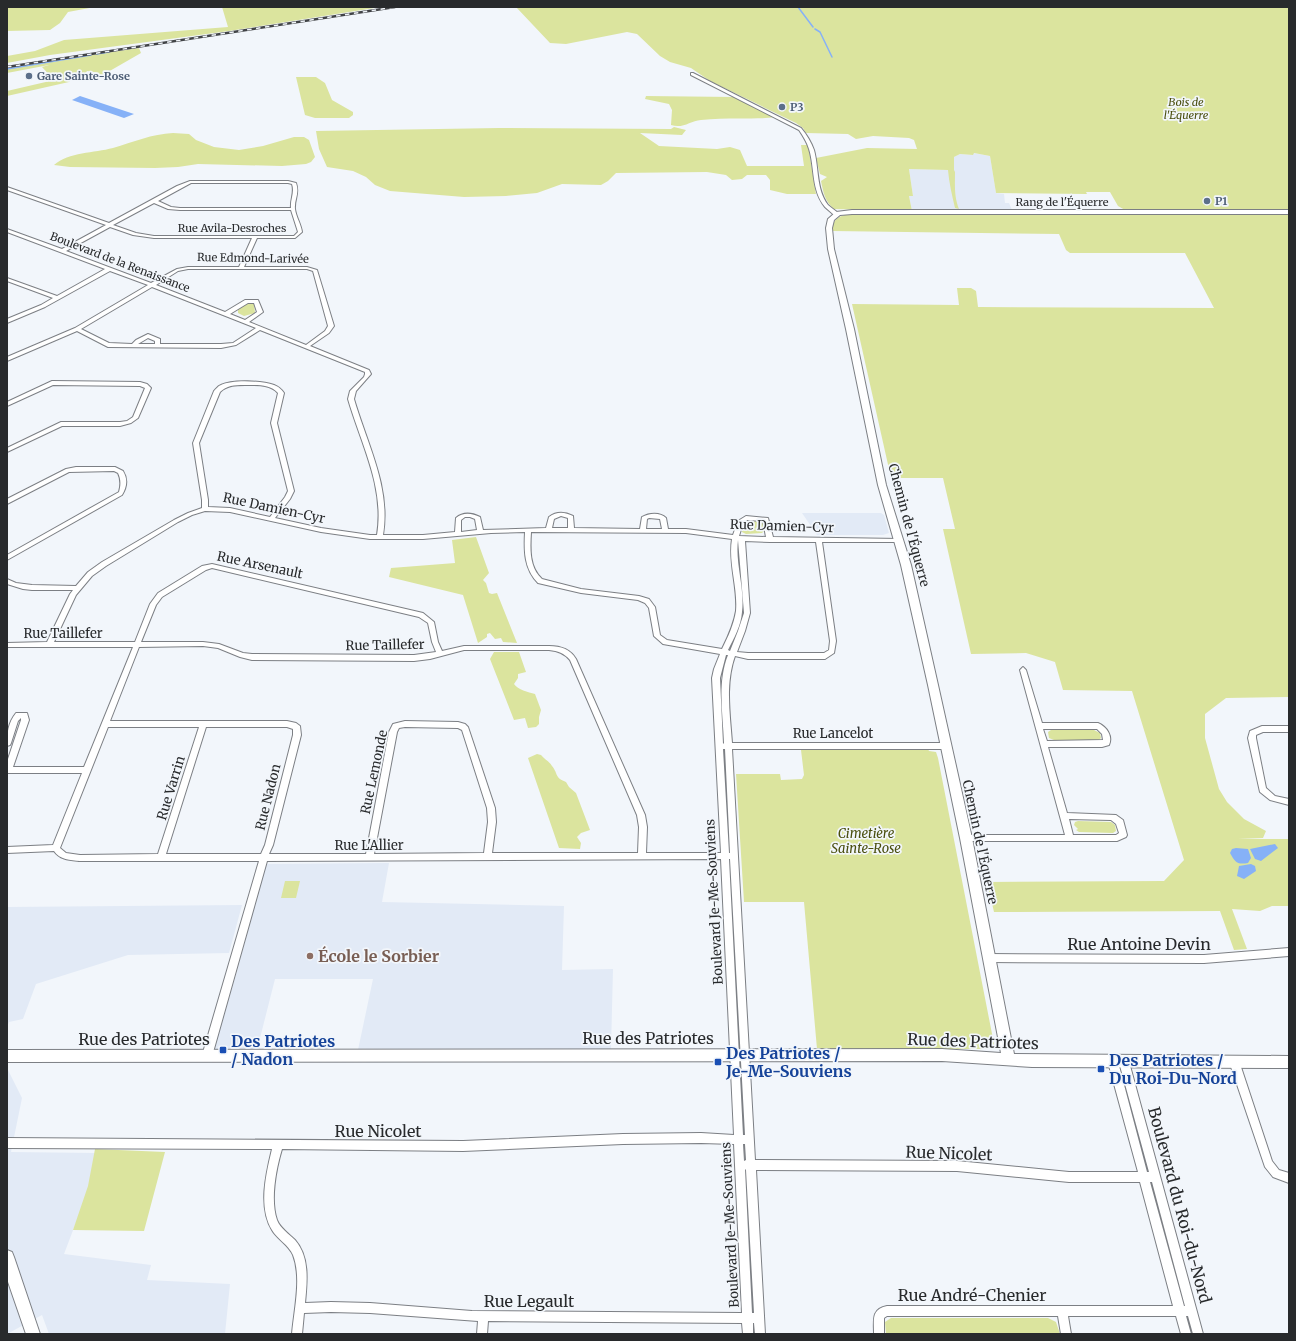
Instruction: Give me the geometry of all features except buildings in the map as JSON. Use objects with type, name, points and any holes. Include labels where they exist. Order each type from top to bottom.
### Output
[{"type":"street","points":[[692,74],[800,129],[807,138],[811,147],[818,189],[822,200],[826,206],[836,214]]},
{"type":"street","name":"Rue Avila-Desroches","points":[[288,182],[294,183],[297,191],[293,209],[300,230],[299,234],[290,238],[151,237],[135,234],[110,225],[187,183],[288,182]]},
{"type":"street","points":[[7,188],[110,225]]},
{"type":"street","points":[[154,201],[170,208],[180,209],[293,209]]},
{"type":"street","name":"Rang de l'Équerre","points":[[836,214],[843,212],[1289,212]]},
{"type":"street","name":"Chemin de l'Équerre","points":[[836,214],[829,222],[831,249],[850,329],[881,479],[911,586],[966,838],[1009,1059]]},
{"type":"street","points":[[62,251],[110,225]]},
{"type":"street","name":"Boulevard de la Renaissance","points":[[7,230],[152,285],[364,369],[368,373],[353,390],[351,399],[382,500],[383,521],[380,537]]},
{"type":"street","points":[[241,268],[255,238]]},
{"type":"street","name":"Rue Edmond-Larivée","points":[[7,359],[77,329],[182,268],[307,268],[316,271],[331,326],[326,333],[307,346]]},
{"type":"street","points":[[7,321],[38,309],[109,269]]},
{"type":"street","points":[[7,279],[57,298]]},
{"type":"street","points":[[226,314],[247,301],[256,301],[260,312],[246,322]]},
{"type":"street","points":[[77,329],[105,345],[157,346],[231,345],[260,328]]},
{"type":"street","points":[[134,345],[138,341],[148,336],[158,340],[157,346]]},
{"type":"street","points":[[7,404],[52,383],[140,384],[145,385],[148,388],[136,415],[129,422],[118,424],[61,424],[7,450]]},
{"type":"street","points":[[205,509],[196,443],[217,391],[222,386],[229,384],[271,386],[278,388],[281,393],[274,415],[274,423],[291,491],[288,498],[271,519]]},
{"type":"street","points":[[7,502],[58,474],[71,469],[115,469],[121,472],[122,475],[123,488],[120,494],[7,558]]},
{"type":"street","name":"Rue Damien-Cyr","points":[[49,645],[68,603],[77,588],[87,576],[104,564],[180,519],[205,509],[230,510],[334,533],[380,537],[422,537],[480,532],[549,530],[697,532],[738,538],[770,540],[898,540]]},
{"type":"street","points":[[549,530],[551,518],[557,515],[571,517],[571,531]]},
{"type":"street","points":[[458,534],[458,518],[464,516],[473,516],[478,518],[480,532]]},
{"type":"street","points":[[643,531],[643,519],[645,516],[650,516],[663,518],[664,531]]},
{"type":"street","name":"Boulevard Je-Me-Souviens","points":[[748,1334],[739,1140],[740,1055],[734,856],[716,678],[718,666],[728,652],[747,613],[738,538],[741,521],[746,518],[766,519],[770,540]]},
{"type":"street","points":[[528,530],[527,558],[538,580],[581,591],[642,599],[649,603],[653,609],[656,633],[658,638],[662,641],[670,644],[748,656],[825,656],[831,653],[834,647],[819,540]]},
{"type":"street","name":"Rue Arsenault","points":[[56,848],[151,606],[158,596],[201,570],[214,566],[424,616],[432,623],[435,642],[440,653]]},
{"type":"street","points":[[7,581],[20,586],[77,588]]},
{"type":"street","name":"Rue Taillefer","points":[[7,645],[212,645],[225,648],[242,656],[252,657],[414,658],[464,648],[553,648],[562,650],[569,653],[576,666],[641,815],[642,856]]},
{"type":"street","points":[[1023,670],[1070,838]]},
{"type":"street","points":[[7,743],[16,718],[19,715],[24,715],[26,717],[8,770],[87,770]]},
{"type":"street","name":"Rue Nadon","points":[[105,724],[287,724],[293,725],[297,728],[297,736],[270,845],[264,857],[207,1056]]},
{"type":"street","name":"Rue Lemonde","points":[[369,857],[393,732],[398,726],[412,724],[460,725],[465,729],[491,808],[492,822],[488,857]]},
{"type":"street","name":"Rue Varrin","points":[[161,858],[203,725]]},
{"type":"street","points":[[1038,726],[1098,726],[1104,730],[1107,738],[1106,743],[1102,744],[1044,744]]},
{"type":"street","points":[[1289,729],[1259,730],[1253,733],[1252,738],[1265,793],[1275,799],[1289,802]]},
{"type":"street","name":"Boulevard Je-Me-Souviens","points":[[724,746],[725,856],[740,1055],[750,1140],[760,1334]]},
{"type":"street","name":"Rue Lancelot","points":[[724,746],[946,746]]},
{"type":"street","points":[[966,838],[1117,838],[1123,835],[1120,822],[1113,817],[1064,816]]},
{"type":"street","name":"Rue L'Allier","points":[[7,850],[56,848],[57,851],[62,854],[74,857],[161,858],[734,856]]},
{"type":"street","name":"Rue Antoine Devin","points":[[989,958],[1204,959],[1289,952]]},
{"type":"street","name":"Rue des Patriotes","points":[[7,1056],[952,1055],[1009,1059],[1118,1062],[1289,1062]]},
{"type":"street","points":[[1234,1061],[1268,1164],[1276,1174],[1289,1178]]},
{"type":"street","name":"Boulevard du Roi-du-Nord","points":[[1118,1062],[1156,1177],[1198,1334]]},
{"type":"street","name":"Boulevard du Roi-du-Nord","points":[[1118,1062],[1144,1177],[1186,1334]]},
{"type":"street","name":"Rue Nicolet","points":[[7,1143],[463,1146],[623,1139],[701,1138],[750,1140]]},
{"type":"street","points":[[278,1145],[270,1192],[269,1211],[276,1227],[292,1244],[298,1254],[301,1272],[297,1334]]},
{"type":"street","name":"Rue Nicolet","points":[[740,1165],[957,1166],[1069,1177],[1156,1177]]},
{"type":"street","points":[[7,1257],[33,1334]]},
{"type":"street","name":"Rue Legault","points":[[299,1308],[331,1306],[483,1316],[759,1318]]},
{"type":"street","name":"Rue André-Chenier","points":[[879,1334],[878,1319],[880,1314],[884,1311],[1192,1311]]},
{"type":"street","name":"Rue André-Chenier","points":[[1062,1311],[1066,1334]]},
{"type":"street","points":[[482,1334],[483,1316]]},
{"type":"shaded area","points":[[973,153],[990,156],[996,193],[1004,194],[1005,203],[1009,203],[1012,210],[912,211],[909,196],[913,196],[909,169],[953,170],[954,157],[960,154],[972,155]]},
{"type":"shaded area","points":[[802,513],[881,513],[884,515],[889,533],[883,535],[817,535]]},
{"type":"shaded area","points":[[389,863],[382,902],[564,906],[562,970],[613,969],[611,1049],[358,1050],[373,979],[275,979],[257,1050],[229,1050],[227,1047],[221,1047],[221,1050],[214,1049],[266,864]]},
{"type":"shaded area","points":[[242,905],[229,953],[128,955],[36,984],[23,1019],[9,1022],[7,1027],[7,907]]},
{"type":"shaded area","points":[[7,1068],[22,1098],[11,1152],[97,1153],[91,1183],[64,1254],[151,1265],[147,1280],[230,1284],[225,1334],[49,1334],[42,1315],[7,1334]]},
{"type":"green space","points":[[7,7],[95,7],[68,12],[60,23],[50,30],[7,31]]},
{"type":"green space","points":[[222,7],[381,7],[229,31],[50,55],[7,63],[7,56],[35,51],[64,40],[228,27]]},
{"type":"green space","name":"Bois de l'Équerre","points":[[516,7],[1289,7],[1289,697],[1226,698],[1205,714],[1205,738],[1219,789],[1227,802],[1244,819],[1266,831],[1263,838],[1238,839],[1289,839],[1289,906],[1272,906],[1260,911],[1232,909],[1247,949],[1234,950],[1220,911],[994,912],[987,882],[1164,881],[1184,860],[1132,691],[1063,690],[1055,662],[1026,653],[971,654],[943,529],[955,529],[943,478],[891,478],[852,304],[959,305],[957,288],[971,288],[976,291],[978,307],[1214,308],[1185,253],[1070,253],[1066,250],[1059,234],[832,231],[834,221],[836,219],[849,214],[1125,210],[1118,206],[1110,192],[1086,192],[1087,194],[996,193],[990,156],[974,153],[973,155],[960,154],[954,157],[955,186],[959,209],[955,208],[948,170],[909,169],[913,196],[909,196],[912,211],[834,209],[828,203],[825,196],[821,181],[827,177],[820,174],[816,158],[867,148],[917,149],[914,140],[909,138],[873,136],[856,139],[848,134],[806,133],[803,128],[796,123],[710,81],[691,68],[670,62],[660,56],[637,34],[627,32],[566,44],[550,43]]},
{"type":"green space","points":[[139,48],[141,53],[94,80],[89,80],[100,73],[87,71],[85,74],[89,76],[86,81],[79,81],[78,78],[74,77],[69,82],[7,96],[7,91],[53,79],[42,67],[49,65],[7,73],[7,68]]},
{"type":"green space","points":[[296,77],[316,77],[325,83],[332,100],[353,112],[353,115],[349,118],[315,118],[305,115]]},
{"type":"green space","points":[[646,96],[734,97],[776,117],[710,119],[675,126],[671,125],[672,110],[669,104],[645,99]]},
{"type":"green space","points":[[674,127],[686,130],[682,135],[640,133],[659,146],[717,149],[730,147],[740,150],[747,166],[804,166],[801,145],[808,145],[816,194],[787,194],[770,190],[770,180],[766,175],[747,175],[742,179],[732,180],[726,175],[707,172],[616,173],[608,181],[601,185],[562,184],[537,193],[506,196],[464,197],[390,191],[375,185],[366,177],[353,171],[327,167],[319,149],[316,131],[499,128],[671,129]]},
{"type":"green space","points":[[173,133],[189,134],[196,140],[214,147],[239,150],[263,146],[294,137],[304,137],[309,140],[315,157],[311,162],[306,164],[282,166],[198,164],[155,168],[70,167],[54,165],[74,155],[113,148],[150,137]]},
{"type":"green space","points":[[250,302],[254,303],[255,313],[244,316],[238,313],[238,309]]},
{"type":"green space","points":[[759,521],[764,524],[764,531],[762,533],[746,534],[742,532],[745,522]]},
{"type":"green space","points":[[476,537],[489,573],[483,580],[486,583],[489,593],[497,593],[517,643],[503,642],[501,638],[495,639],[490,633],[478,643],[463,595],[389,577],[391,568],[455,563],[452,540]]},
{"type":"green space","points":[[494,652],[519,652],[526,672],[518,674],[518,678],[514,684],[526,692],[535,694],[541,710],[539,724],[536,727],[528,728],[525,718],[514,720],[490,659]]},
{"type":"green space","points":[[1051,730],[1094,730],[1100,733],[1101,738],[1099,740],[1054,740],[1049,738],[1048,732]]},
{"type":"green space","name":"Cimetière Sainte-Rose","points":[[928,749],[929,751],[936,752],[938,758],[994,1044],[990,1048],[985,1049],[817,1049],[804,902],[744,902],[736,774],[780,774],[781,780],[802,779],[804,775],[801,750]]},
{"type":"green space","points":[[537,754],[541,755],[549,763],[558,777],[566,782],[576,793],[590,830],[581,833],[577,837],[581,843],[580,849],[559,848],[528,758]]},
{"type":"green space","points":[[1075,822],[1111,822],[1115,825],[1116,831],[1113,833],[1079,832],[1076,830],[1078,829],[1074,825]]},
{"type":"green space","points":[[285,881],[300,881],[296,898],[281,898]]},
{"type":"green space","points":[[95,1149],[165,1152],[144,1231],[73,1230],[88,1186]]},
{"type":"green space","points":[[891,1318],[1048,1318],[1056,1322],[1060,1334],[886,1334],[885,1322]]},
{"type":"water","points":[[80,96],[134,114],[124,118],[72,100]]},
{"type":"water","points":[[1275,844],[1278,848],[1261,861],[1255,859],[1250,849]]},
{"type":"water","points":[[1232,849],[1248,849],[1251,858],[1248,863],[1241,864],[1233,859],[1230,853]]},
{"type":"water","points":[[1251,864],[1255,866],[1256,871],[1244,879],[1237,876],[1239,866]]},
{"type":"waterway","points":[[798,7],[813,27]]},
{"type":"waterway","points":[[815,29],[820,32],[832,57]]},
{"type":"waterway","points":[[97,54],[109,52]]},
{"type":"waterway","points":[[7,69],[91,55]]},
{"type":"railway","points":[[7,67],[395,7]]},
{"type":"place","name":"Gare Sainte-Rose","points":[[29,76]]},
{"type":"place","name":"P3","points":[[782,107]]},
{"type":"place","name":"P1","points":[[1207,201]]},
{"type":"place","name":"École le Sorbier","points":[[310,956]]},
{"type":"place","name":"Des Patriotes / Nadon","points":[[223,1050]]},
{"type":"place","name":"Des Patriotes / Je-Me-Souviens","points":[[718,1062]]},
{"type":"place","name":"Des Patriotes / Du Roi-Du-Nord","points":[[1101,1069]]}]
